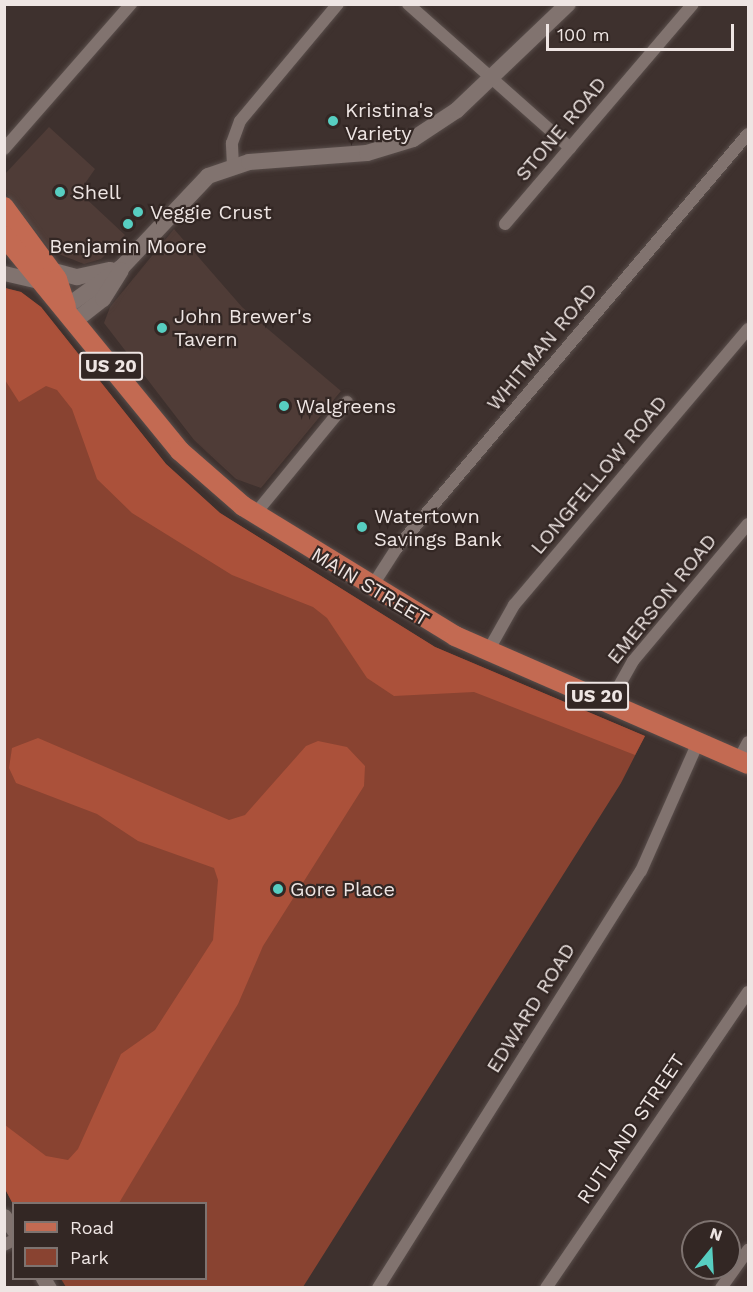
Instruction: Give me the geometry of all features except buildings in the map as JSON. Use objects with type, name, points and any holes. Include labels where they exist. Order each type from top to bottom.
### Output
[{"type":"main road","points":[[71,313],[123,266],[197,184],[233,165],[342,156],[399,144],[428,132],[493,77],[568,4]]},
{"type":"main road","name":"MAIN STREET","points":[[4,207],[43,275],[180,451],[255,514],[371,588],[488,651],[744,761]]},
{"type":"main road","name":"MAIN STREET","points":[[4,236],[43,275]]},
{"type":"main road","points":[[43,275],[82,277],[123,266]]},
{"type":"street","points":[[4,149],[131,4]]},
{"type":"street","points":[[233,165],[232,143],[240,121],[338,4]]},
{"type":"street","points":[[408,4],[493,77],[570,148]]},
{"type":"street","name":"STONE ROAD","points":[[505,224],[693,4]]},
{"type":"street","name":"WHITMAN ROAD","points":[[371,588],[396,549],[748,134]]},
{"type":"street","points":[[4,273],[43,275]]},
{"type":"street","name":"LONGFELLOW ROAD","points":[[488,651],[514,605],[748,329]]},
{"type":"street","points":[[255,514],[347,402]]},
{"type":"street","name":"EMERSON ROAD","points":[[610,702],[633,661],[748,524]]},
{"type":"street","name":"EDWARD ROAD","points":[[378,1287],[641,871],[699,740]]},
{"type":"street","points":[[744,761],[748,742]]},
{"type":"street","name":"RUTLAND STREET","points":[[546,1287],[748,992]]},
{"type":"street","points":[[721,1287],[748,1250]]},
{"type":"shaded area","points":[[49,127],[95,169],[79,192],[125,235],[101,259],[84,264],[51,251],[5,192],[4,175]]},
{"type":"shaded area","points":[[174,229],[242,307],[341,391],[261,488],[236,479],[194,440],[104,323],[110,307]]},
{"type":"shaded area","points":[[5,288],[21,292],[41,307],[166,464],[220,513],[435,647],[645,736],[635,755],[474,692],[394,696],[367,678],[327,618],[313,607],[232,575],[132,513],[97,479],[72,409],[57,390],[46,386],[19,402],[5,380]]},
{"type":"shaded area","points":[[38,738],[229,820],[245,815],[306,746],[318,741],[347,747],[365,766],[364,786],[263,946],[238,1004],[120,1202],[12,1202],[5,1189],[5,1125],[46,1156],[68,1160],[78,1149],[121,1054],[155,1030],[213,940],[218,880],[214,868],[138,841],[97,814],[16,783],[9,768],[12,748]]},
{"type":"green space","name":"Gore Place","points":[[5,288],[21,292],[41,307],[166,464],[220,513],[435,647],[645,736],[621,783],[303,1287],[66,1287],[62,1280],[207,1280],[207,1202],[12,1202],[5,1189]]},
{"type":"place","name":"Kristina's Variety","points":[[333,121]]},
{"type":"place","name":"Shell","points":[[60,192]]},
{"type":"place","name":"Veggie Crust","points":[[138,212]]},
{"type":"place","name":"Benjamin Moore","points":[[128,224]]},
{"type":"place","name":"John Brewer's Tavern","points":[[162,328]]},
{"type":"place","name":"Walgreens","points":[[284,406]]},
{"type":"place","name":"Watertown Savings Bank","points":[[362,527]]},
{"type":"place","name":"Gore Place","points":[[278,889]]}]
